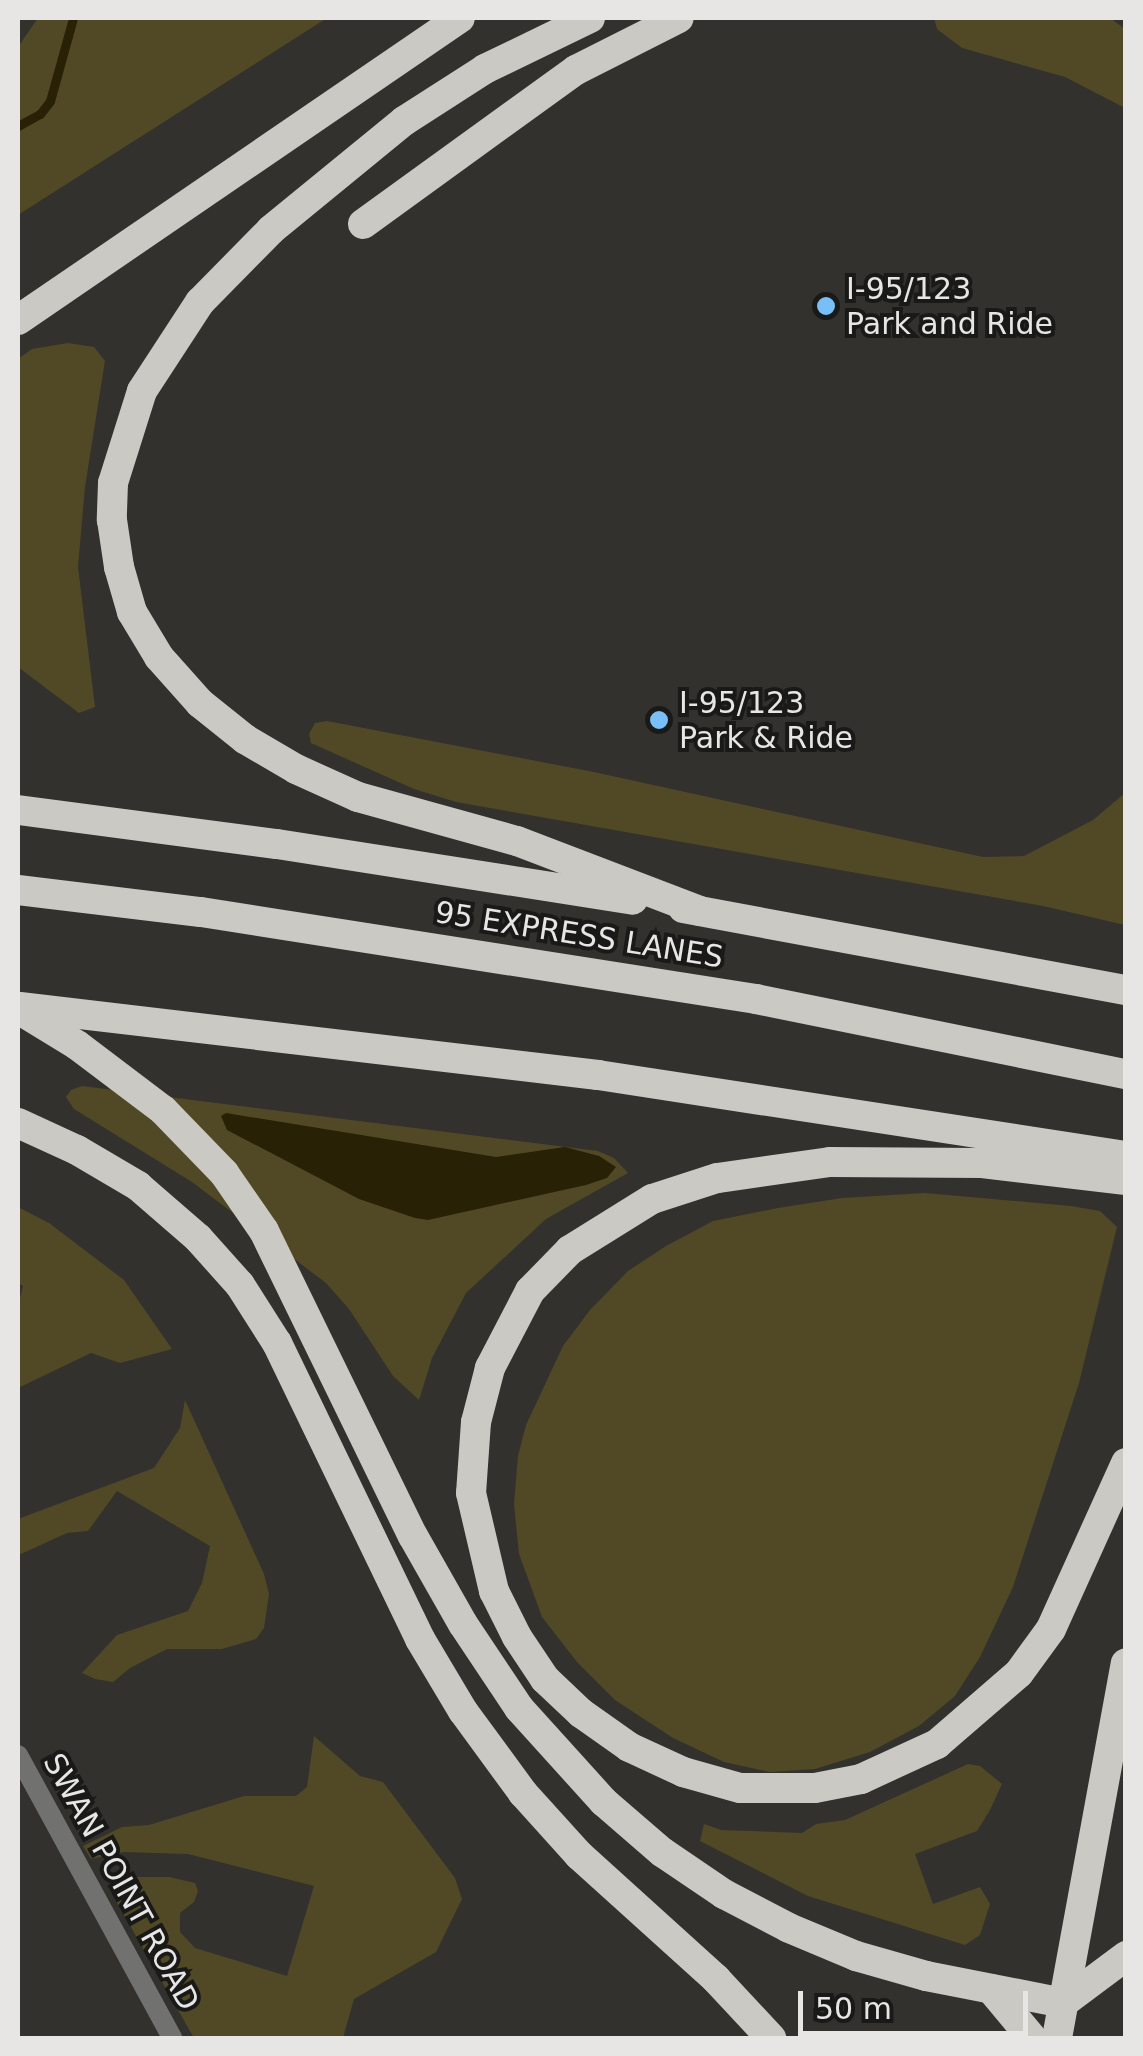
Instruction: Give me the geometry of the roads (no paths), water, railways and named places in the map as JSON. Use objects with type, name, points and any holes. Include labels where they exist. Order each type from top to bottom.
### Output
[{"type":"highway","points":[[18,320],[460,18]]},
{"type":"highway","points":[[590,18],[484,68],[404,121],[270,230],[200,302],[142,392],[113,482],[112,520],[119,567],[132,612],[159,657],[200,703],[245,738],[296,770],[358,797],[537,848],[700,911]]},
{"type":"highway","points":[[363,224],[576,70],[679,18]]},
{"type":"highway","points":[[18,810],[419,865],[700,911],[1126,990]]},
{"type":"highway","name":"95 EXPRESS LANES","points":[[18,890],[201,912],[738,996],[1126,1074]]},
{"type":"highway","points":[[18,1008],[598,1074],[1126,1156]]},
{"type":"highway","points":[[18,1008],[78,1045],[163,1110],[224,1174],[264,1231],[413,1536],[463,1624],[519,1708],[604,1802],[662,1852],[724,1894],[789,1928],[874,1961],[991,1989],[1064,2003],[1126,1956]]},
{"type":"highway","points":[[18,1123],[76,1150],[138,1186],[198,1238],[240,1285],[277,1344],[420,1639],[462,1711],[522,1792],[579,1855],[716,1980],[772,2038]]},
{"type":"highway","points":[[1126,1180],[982,1163],[830,1162],[717,1178],[652,1199],[570,1250],[530,1292],[507,1328],[490,1368],[476,1422],[471,1493],[479,1543],[494,1592],[516,1637],[545,1679],[580,1714],[629,1747],[682,1772],[740,1788],[815,1788],[860,1779],[937,1744],[1019,1673],[1052,1629],[1126,1464]]},
{"type":"highway","points":[[1057,2038],[1126,1663]]},
{"type":"highway","points":[[991,1989],[1032,2038]]},
{"type":"street","name":"SWAN POINT ROAD","points":[[18,1755],[172,2038]]},
{"type":"waterway","points":[[18,126],[40,114],[50,101],[73,18]]},
{"type":"place","name":"I-95/123 Park and Ride","points":[[826,306]]},
{"type":"place","name":"I-95/123 Park & Ride","points":[[659,720]]}]
